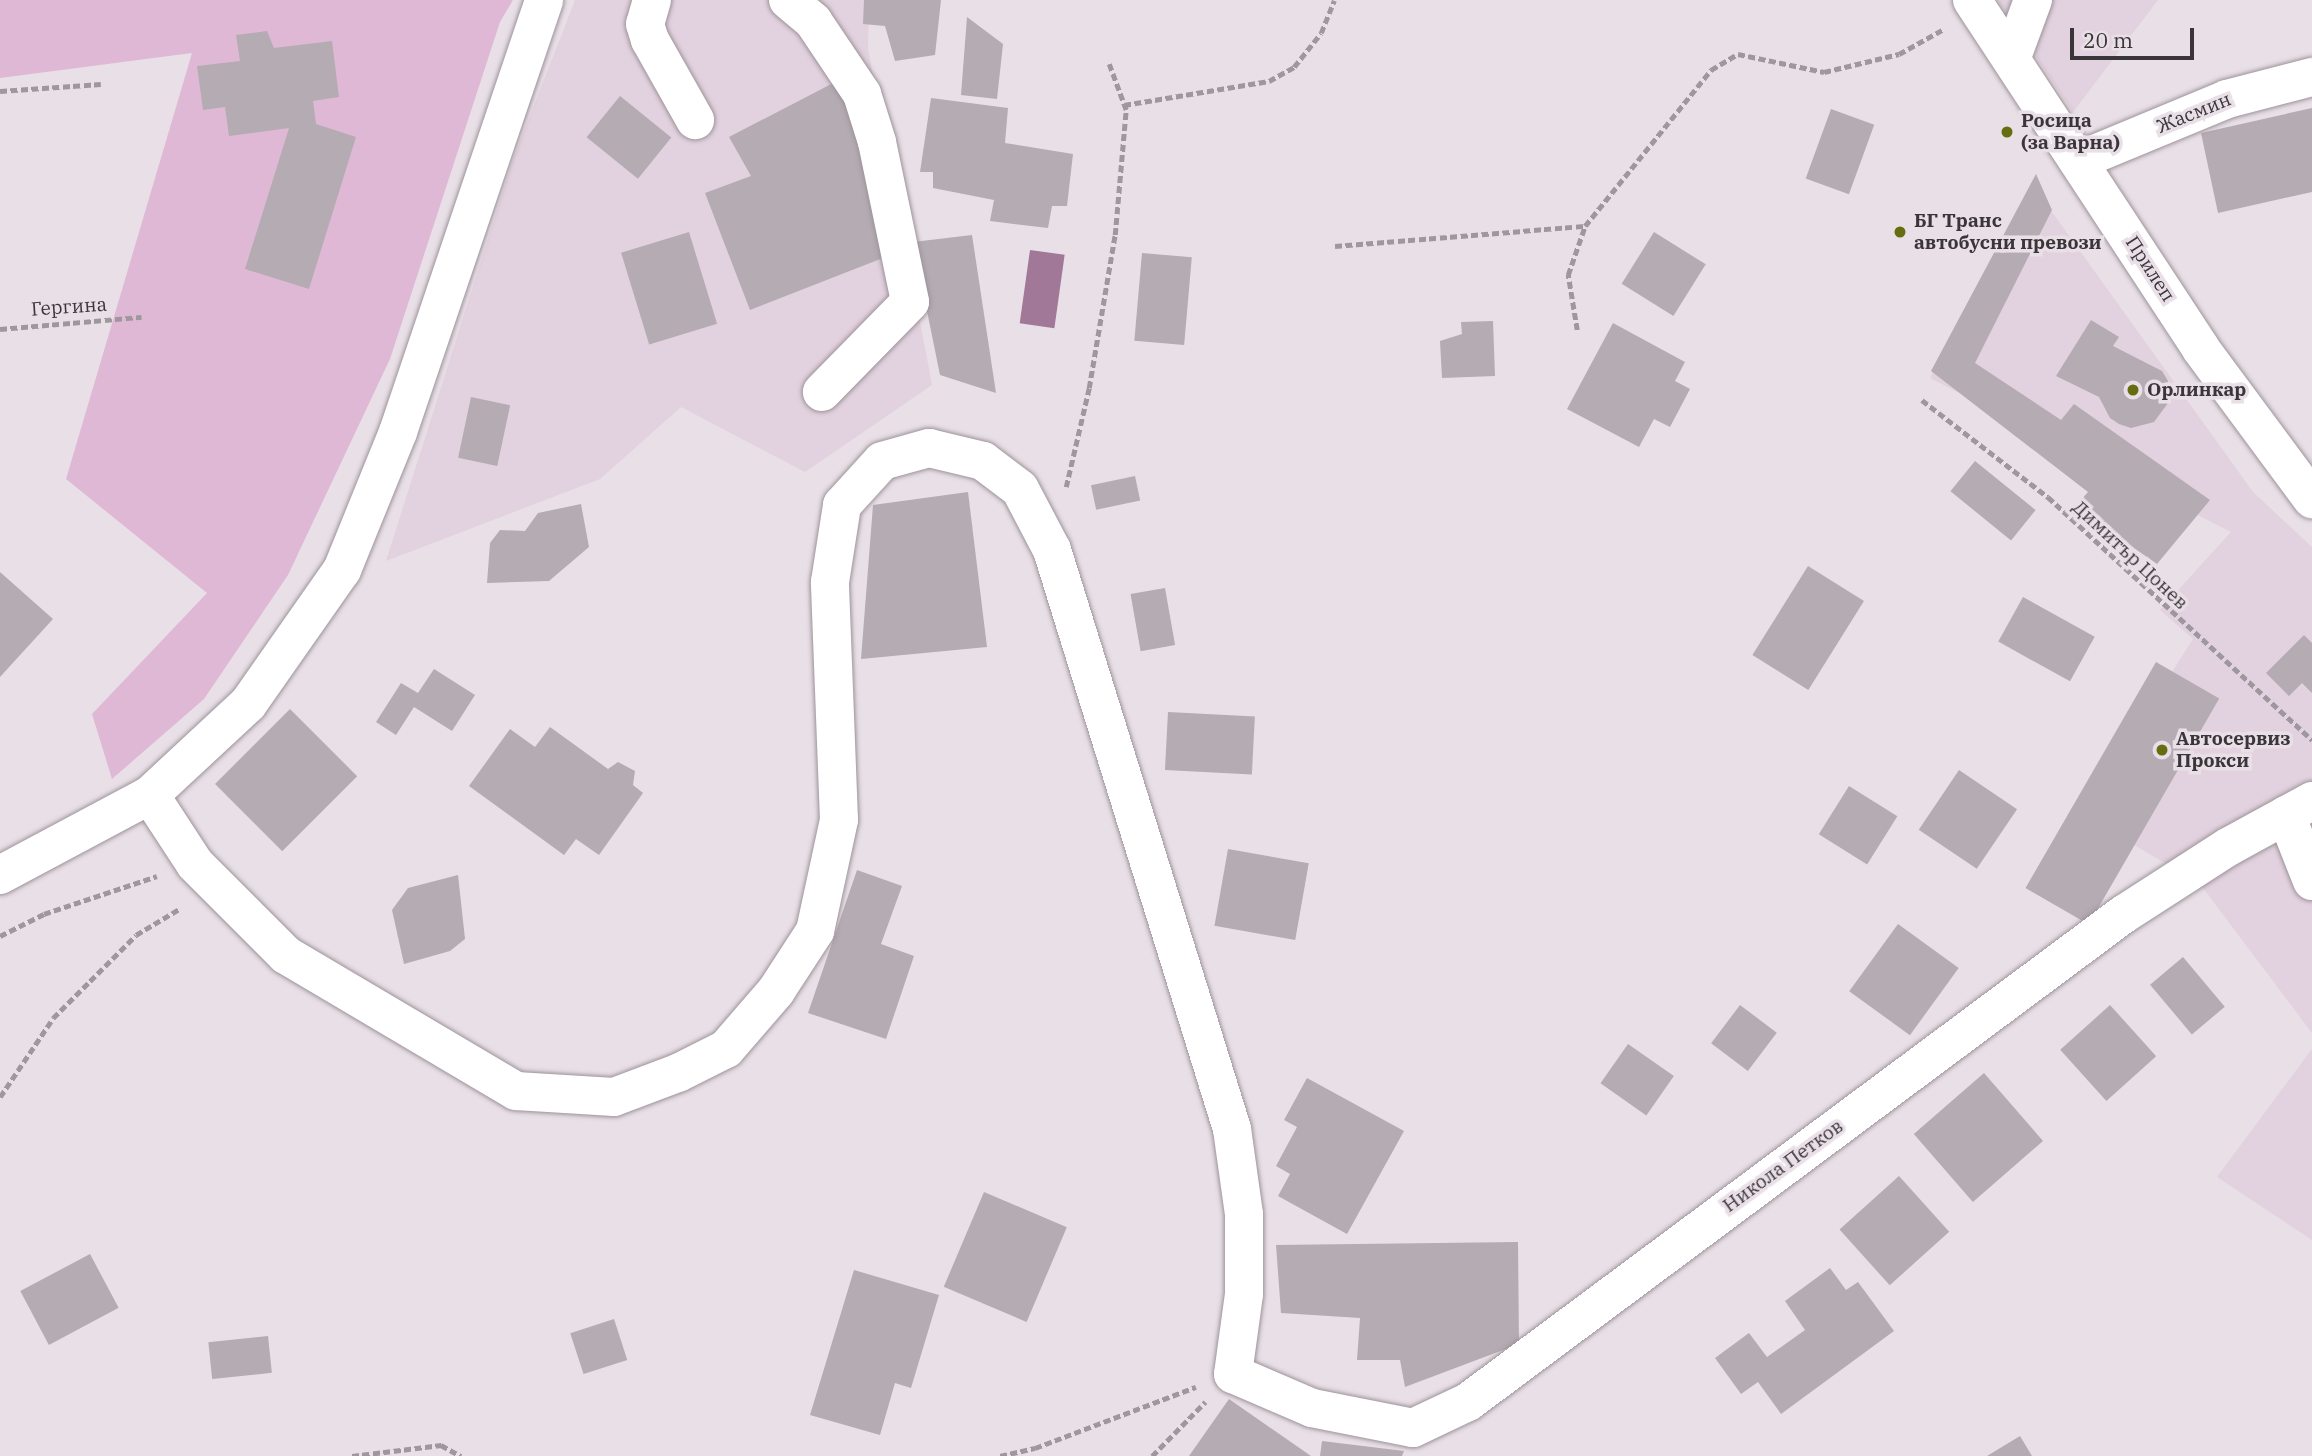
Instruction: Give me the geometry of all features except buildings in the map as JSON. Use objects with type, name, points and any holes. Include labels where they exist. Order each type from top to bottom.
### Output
[{"type":"street","points":[[0,875],[150,795],[248,704],[342,570],[398,432],[544,0]]},
{"type":"street","points":[[652,0],[645,24],[650,40],[695,120]]},
{"type":"street","points":[[788,0],[813,21],[862,94],[877,142],[910,302],[822,392]]},
{"type":"street","points":[[2012,57],[2033,0]]},
{"type":"street","name":"Прилеп","points":[[1975,5],[2080,160],[2202,349],[2312,499]]},
{"type":"street","name":"Жасмин","points":[[2080,160],[2227,99],[2312,77]]},
{"type":"street","points":[[150,795],[205,876],[286,955],[516,1091],[614,1097],[678,1073],[726,1049],[776,991],[815,931],[839,820],[830,582],[842,505],[882,461],[929,448],[983,461],[1020,489],[1052,550],[1232,1129],[1244,1214],[1244,1294],[1233,1374]]},
{"type":"street","points":[[2299,808],[2312,881]]},
{"type":"street","name":"Никола Петков","points":[[1233,1374],[1312,1408],[1413,1428],[1468,1402],[2124,915],[2299,808]]},
{"type":"path","points":[[1124,105],[1269,81],[1294,67],[1321,33],[1334,0]]},
{"type":"path","points":[[1577,330],[1569,275],[1585,226],[1711,70],[1738,54],[1824,72],[1899,54],[1975,5]]},
{"type":"path","points":[[1052,550],[1090,388],[1115,235],[1124,105],[1109,64]]},
{"type":"path","points":[[0,91],[101,83]]},
{"type":"path","points":[[1335,246],[1585,226]]},
{"type":"path","name":"Гергина","points":[[0,329],[141,317]]},
{"type":"path","name":"Димитър Цонев","points":[[1922,400],[2048,498],[2312,740]]},
{"type":"path","points":[[0,936],[44,914],[205,876]]},
{"type":"path","points":[[0,1097],[53,1018],[136,935],[205,876]]},
{"type":"path","points":[[1000,1456],[1035,1448],[1233,1374]]},
{"type":"path","points":[[1152,1456],[1233,1374]]},
{"type":"path","points":[[352,1456],[441,1445],[461,1456]]},
{"type":"shaded area","points":[[0,0],[513,0],[500,22],[390,359],[288,575],[204,699],[112,779],[92,714],[207,593],[66,479],[192,53],[0,78]]},
{"type":"shaded area","points":[[575,0],[869,0],[868,49],[932,385],[805,472],[681,407],[600,479],[386,561],[514,157]]},
{"type":"shaded area","points":[[1998,0],[2158,0],[2073,112]]},
{"type":"shaded area","points":[[2034,187],[2253,492],[2312,547],[2312,1033],[2200,884],[2082,814],[2193,639],[2160,610],[2231,532],[1930,378]]},
{"type":"shaded area","points":[[1030,250],[1065,255],[1054,328],[1020,323]]},
{"type":"shaded area","points":[[2312,1049],[2312,1240],[2217,1177]]},
{"type":"place","name":"Росица (за Варна)","points":[[2007,132]]},
{"type":"place","name":"БГ Транс автобусни превози","points":[[1900,232]]},
{"type":"place","name":"Орлинкар","points":[[2133,390]]},
{"type":"place","name":"Автосервиз Прокси","points":[[2162,750]]}]
